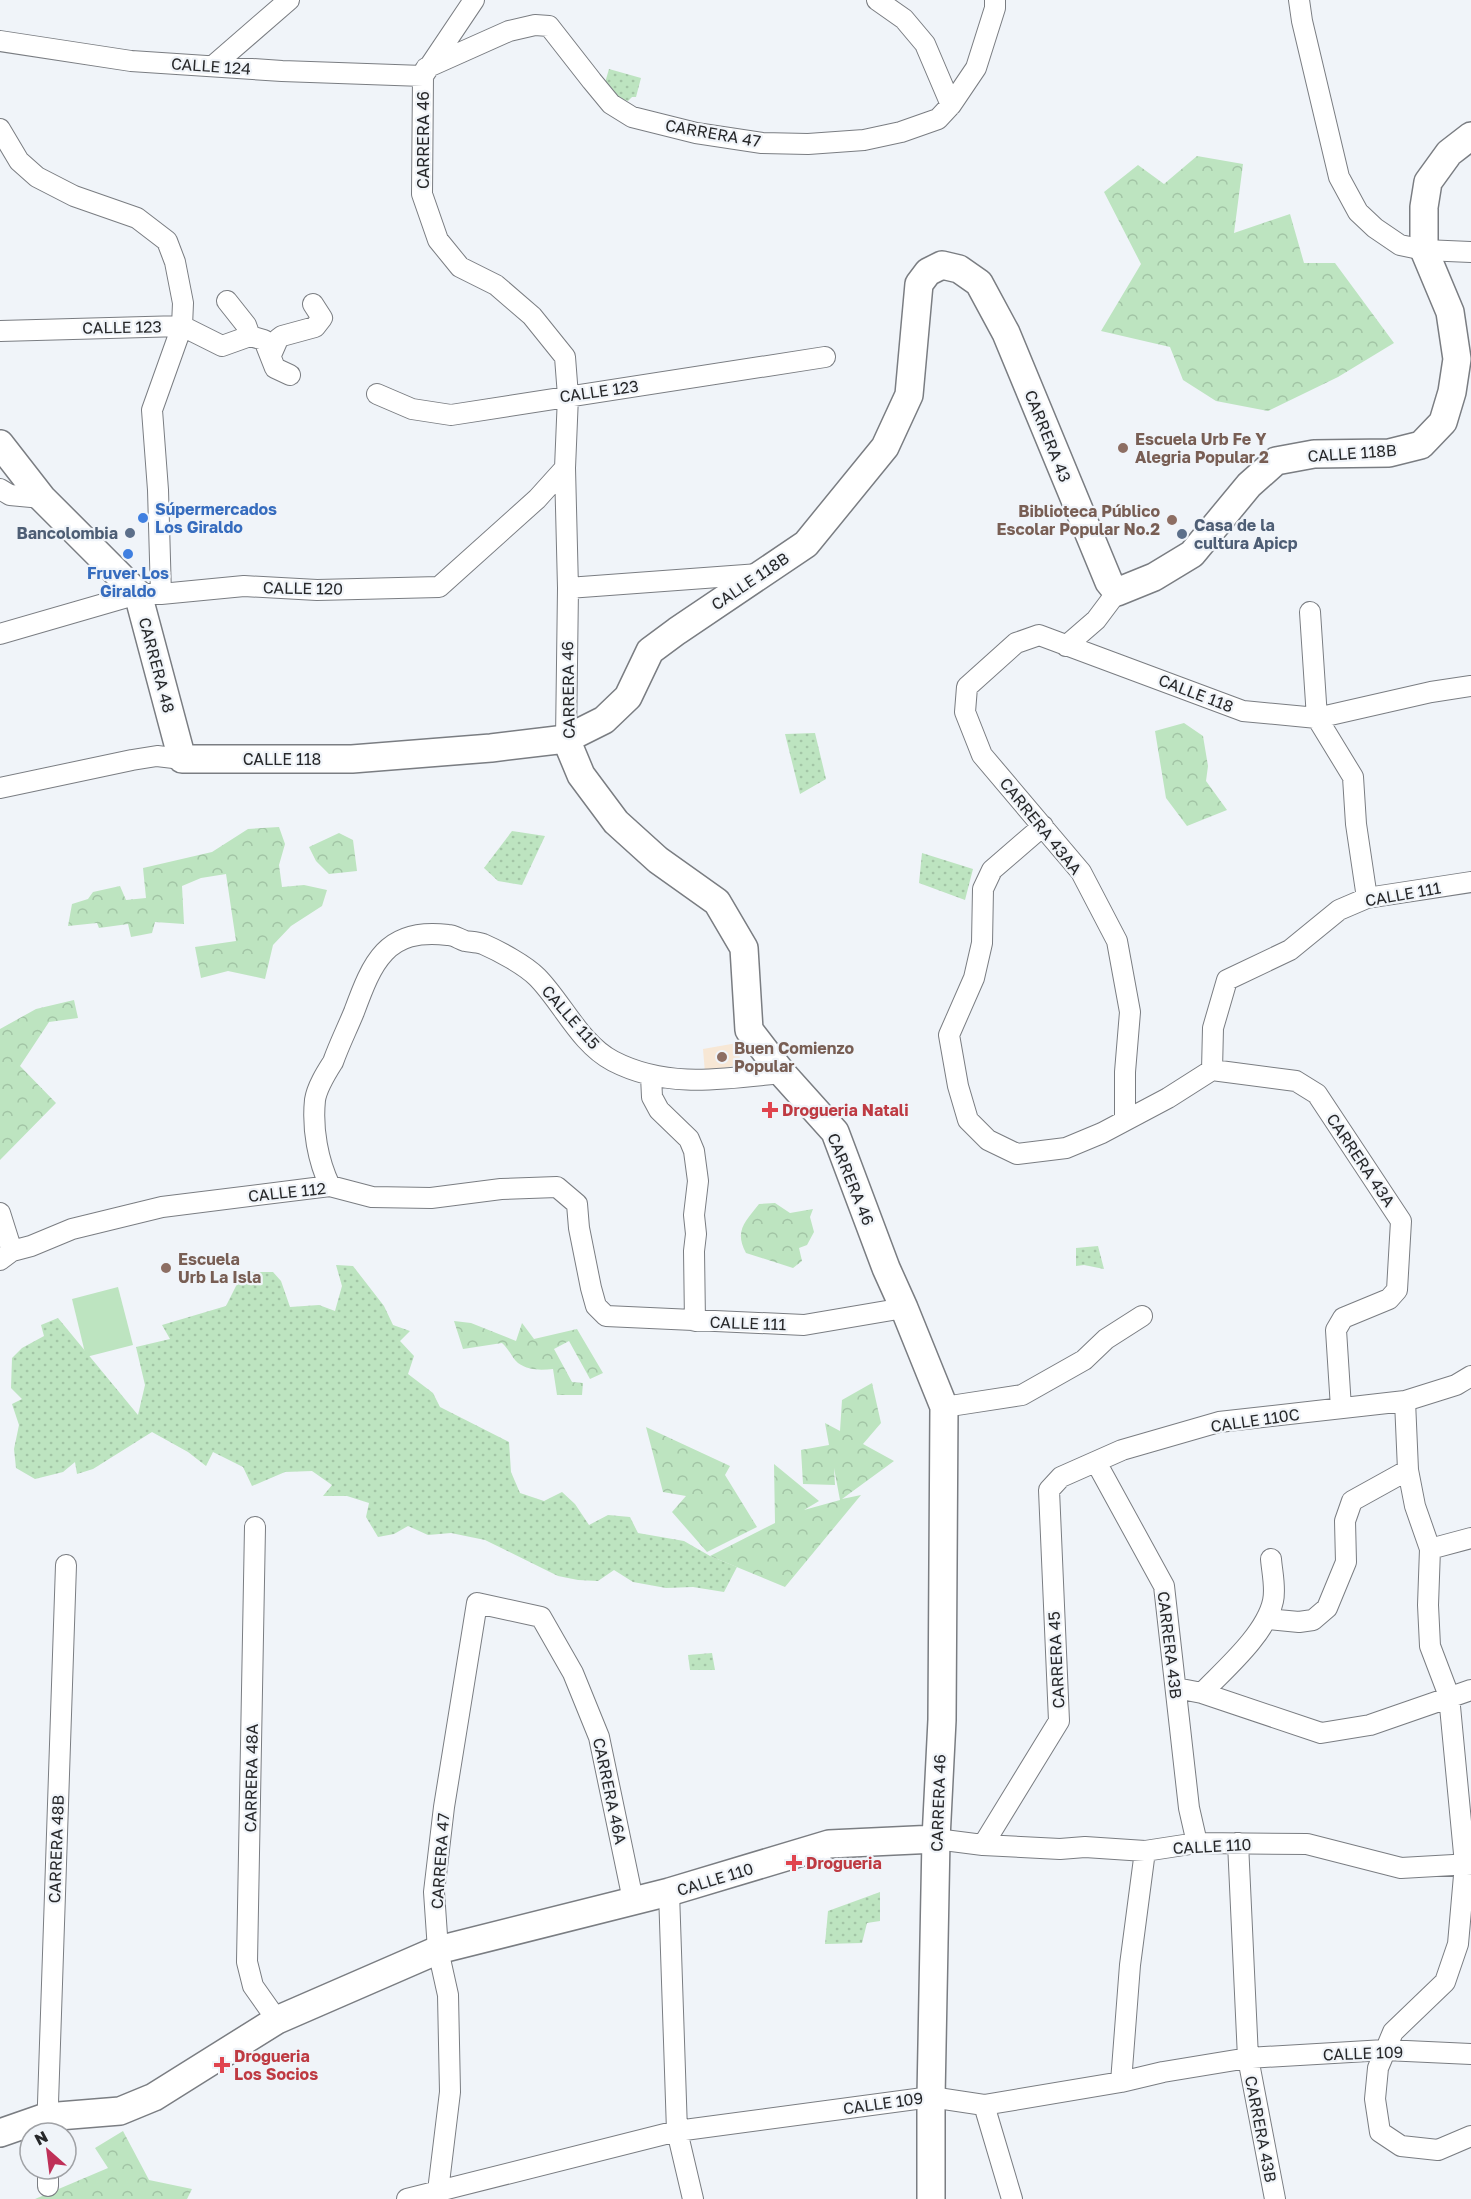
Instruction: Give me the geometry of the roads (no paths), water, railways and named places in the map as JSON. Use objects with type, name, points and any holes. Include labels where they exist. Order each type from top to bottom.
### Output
[{"type":"street","points":[[214,65],[289,0]]},
{"type":"street","name":"CARRERA 46","points":[[474,0],[424,72],[422,194],[438,240],[460,267],[496,285],[532,316],[565,357],[568,396],[565,468],[566,739],[580,775],[616,822],[658,860],[717,902],[744,948],[749,1030],[782,1073],[835,1132],[886,1268],[944,1407],[942,1720],[936,1839],[930,2097],[931,2199]]},
{"type":"street","points":[[877,0],[904,20],[925,44],[951,105]]},
{"type":"street","points":[[951,105],[976,68],[995,8],[995,0]]},
{"type":"street","points":[[1299,0],[1339,177],[1358,212],[1375,228],[1400,245],[1424,250],[1471,252]]},
{"type":"street","name":"CARRERA 47","points":[[509,31],[535,25],[549,26],[611,104],[632,117],[696,133],[762,143],[808,144],[864,140],[901,132],[938,119],[951,105]]},
{"type":"street","name":"CALLE 124","points":[[0,41],[131,60],[282,71],[424,72],[509,31]]},
{"type":"street","points":[[0,129],[19,161],[37,177],[74,196],[137,218],[167,241],[176,262],[183,303],[182,326],[152,410],[158,490],[150,594]]},
{"type":"street","points":[[1424,250],[1424,207],[1428,182],[1449,153],[1471,135]]},
{"type":"street","name":"CALLE 118B","points":[[1117,592],[1154,577],[1192,554],[1249,485],[1276,461],[1314,454],[1389,453],[1421,445],[1443,422],[1452,393],[1457,359],[1450,312],[1424,250]]},
{"type":"street","name":"CARRERA 43","points":[[909,395],[920,284],[928,272],[942,265],[959,268],[979,284],[1006,333],[1101,564],[1109,582],[1117,592]]},
{"type":"street","points":[[226,300],[246,325],[250,336],[264,340],[275,368],[290,375]]},
{"type":"street","points":[[271,355],[278,339],[282,336],[315,327],[322,318],[313,304]]},
{"type":"street","name":"CALLE 123","points":[[0,331],[182,326],[222,346],[250,336]]},
{"type":"street","name":"CALLE 123","points":[[376,394],[412,409],[451,415],[825,357]]},
{"type":"street","name":"CALLE 118B","points":[[566,739],[604,720],[628,696],[650,651],[677,630],[806,544],[885,447],[909,395]]},
{"type":"street","points":[[0,444],[42,498],[150,594]]},
{"type":"street","name":"CALLE 120","points":[[0,634],[150,594],[244,586],[317,590],[439,586],[537,499],[565,468]]},
{"type":"street","points":[[0,489],[10,495],[42,498]]},
{"type":"street","points":[[567,588],[762,574]]},
{"type":"street","points":[[1066,646],[1096,620],[1117,592]]},
{"type":"street","name":"CARRERA 48","points":[[150,594],[182,759]]},
{"type":"street","points":[[1310,612],[1317,717],[1353,777],[1356,824],[1367,898]]},
{"type":"street","name":"CALLE 118","points":[[965,712],[967,687],[1016,643],[1039,635],[1243,711],[1317,717],[1431,692],[1471,686]]},
{"type":"street","name":"CARRERA 43AA","points":[[965,712],[982,755],[1081,872],[1117,941],[1130,1012],[1125,1072],[1125,1120]]},
{"type":"street","name":"CALLE 118","points":[[0,788],[158,756],[182,759],[352,759],[491,748],[566,739]]},
{"type":"street","points":[[1043,826],[992,870],[983,889],[982,943],[974,978],[949,1035],[958,1086],[968,1120],[987,1140],[1017,1154],[1066,1148],[1102,1133],[1168,1098],[1212,1070]]},
{"type":"street","name":"CALLE 111","points":[[1212,1070],[1213,1028],[1227,980],[1290,950],[1339,910],[1367,898],[1470,887]]},
{"type":"street","name":"CALLE 115","points":[[330,1186],[320,1163],[315,1123],[315,1098],[380,956],[402,939],[426,933],[450,935],[482,944],[524,967],[536,976],[549,991],[581,1034],[610,1060],[651,1076],[672,1080],[705,1080],[782,1073]]},
{"type":"street","name":"CARRERA 43A","points":[[1212,1070],[1296,1081],[1317,1094],[1401,1221],[1397,1290],[1389,1299],[1343,1318],[1336,1330],[1341,1408]]},
{"type":"street","points":[[651,1076],[652,1097],[659,1110],[689,1138],[694,1151],[698,1181],[694,1215],[696,1234],[694,1251],[695,1321]]},
{"type":"street","name":"CALLE 112","points":[[6,1255],[72,1229],[162,1207],[330,1186],[372,1197],[431,1198],[501,1189],[557,1187],[577,1204],[579,1228],[596,1306]]},
{"type":"street","points":[[0,1213],[6,1255]]},
{"type":"street","name":"CALLE 111","points":[[596,1306],[606,1316],[804,1325],[904,1308]]},
{"type":"street","points":[[944,1407],[1022,1395],[1084,1360],[1106,1339],[1142,1316]]},
{"type":"street","name":"CALLE 110C","points":[[1049,1490],[1061,1477],[1122,1450],[1219,1422],[1405,1401],[1456,1385],[1471,1376]]},
{"type":"street","points":[[1405,1401],[1407,1470],[1415,1506],[1430,1549],[1428,1605],[1430,1646],[1449,1696],[1468,1864],[1458,1944],[1445,1982],[1393,2032],[1378,2068],[1375,2099],[1380,2132],[1401,2146],[1438,2150],[1471,2136]]},
{"type":"street","name":"CARRERA 43B","points":[[1096,1462],[1164,1586],[1189,1808],[1197,1843]]},
{"type":"street","points":[[1267,1619],[1299,1622],[1312,1620],[1327,1608],[1346,1562],[1345,1521],[1352,1502],[1407,1470]]},
{"type":"street","name":"CARRERA 45","points":[[983,1845],[1059,1720],[1049,1490]]},
{"type":"street","name":"CARRERA 48A","points":[[255,1527],[247,1962],[253,1986],[278,2020]]},
{"type":"street","points":[[1430,1549],[1471,1538]]},
{"type":"street","points":[[1202,1693],[1258,1632],[1267,1619],[1274,1600],[1271,1559]]},
{"type":"street","name":"CARRERA 48B","points":[[46,2121],[66,1565]]},
{"type":"street","name":"CARRERA 47","points":[[438,2191],[450,2092],[448,1995],[438,1950],[434,1892],[444,1807],[477,1603]]},
{"type":"street","name":"CARRERA 46A","points":[[477,1603],[540,1617],[573,1673],[599,1737],[633,1900]]},
{"type":"street","points":[[1176,1688],[1202,1693],[1321,1733],[1370,1725],[1471,1690]]},
{"type":"street","name":"CALLE 110","points":[[67,2121],[120,2111],[153,2097],[278,2020],[438,1950],[633,1900],[669,1893],[829,1844],[936,1839],[983,1845],[1145,1851],[1197,1843],[1307,1844],[1401,1868],[1468,1864]]},
{"type":"street","name":"CARRERA 43B","points":[[1238,1843],[1248,2058],[1275,2199]]},
{"type":"street","points":[[1121,2082],[1130,1965],[1145,1851]]},
{"type":"street","points":[[669,1893],[677,2131],[693,2199]]},
{"type":"street","name":"CALLE 109","points":[[407,2199],[677,2131],[930,2097],[984,2105],[1248,2058],[1385,2050],[1471,2054]]},
{"type":"street","points":[[984,2105],[1012,2199]]},
{"type":"street","name":"CALLE 110","points":[[0,2133],[18,2130]]},
{"type":"place","name":"Escuela Urb Fe Y Alegria Popular 2","points":[[1123,448]]},
{"type":"place","name":"Súpermercados Los Giraldo","points":[[143,518]]},
{"type":"place","name":"Biblioteca Público Escolar Popular No.2","points":[[1172,520]]},
{"type":"place","name":"Bancolombia","points":[[130,533]]},
{"type":"place","name":"Casa de la cultura Apicp","points":[[1182,534]]},
{"type":"place","name":"Fruver Los Giraldo","points":[[128,554]]},
{"type":"place","name":"Buen Comienzo Popular","points":[[722,1057]]},
{"type":"place","name":"Drogueria Natali","points":[[770,1110]]},
{"type":"place","name":"Escuela Urb La Isla","points":[[166,1268]]},
{"type":"place","name":"Drogueria","points":[[794,1863]]},
{"type":"place","name":"Drogueria Los Socios","points":[[222,2065]]}]
